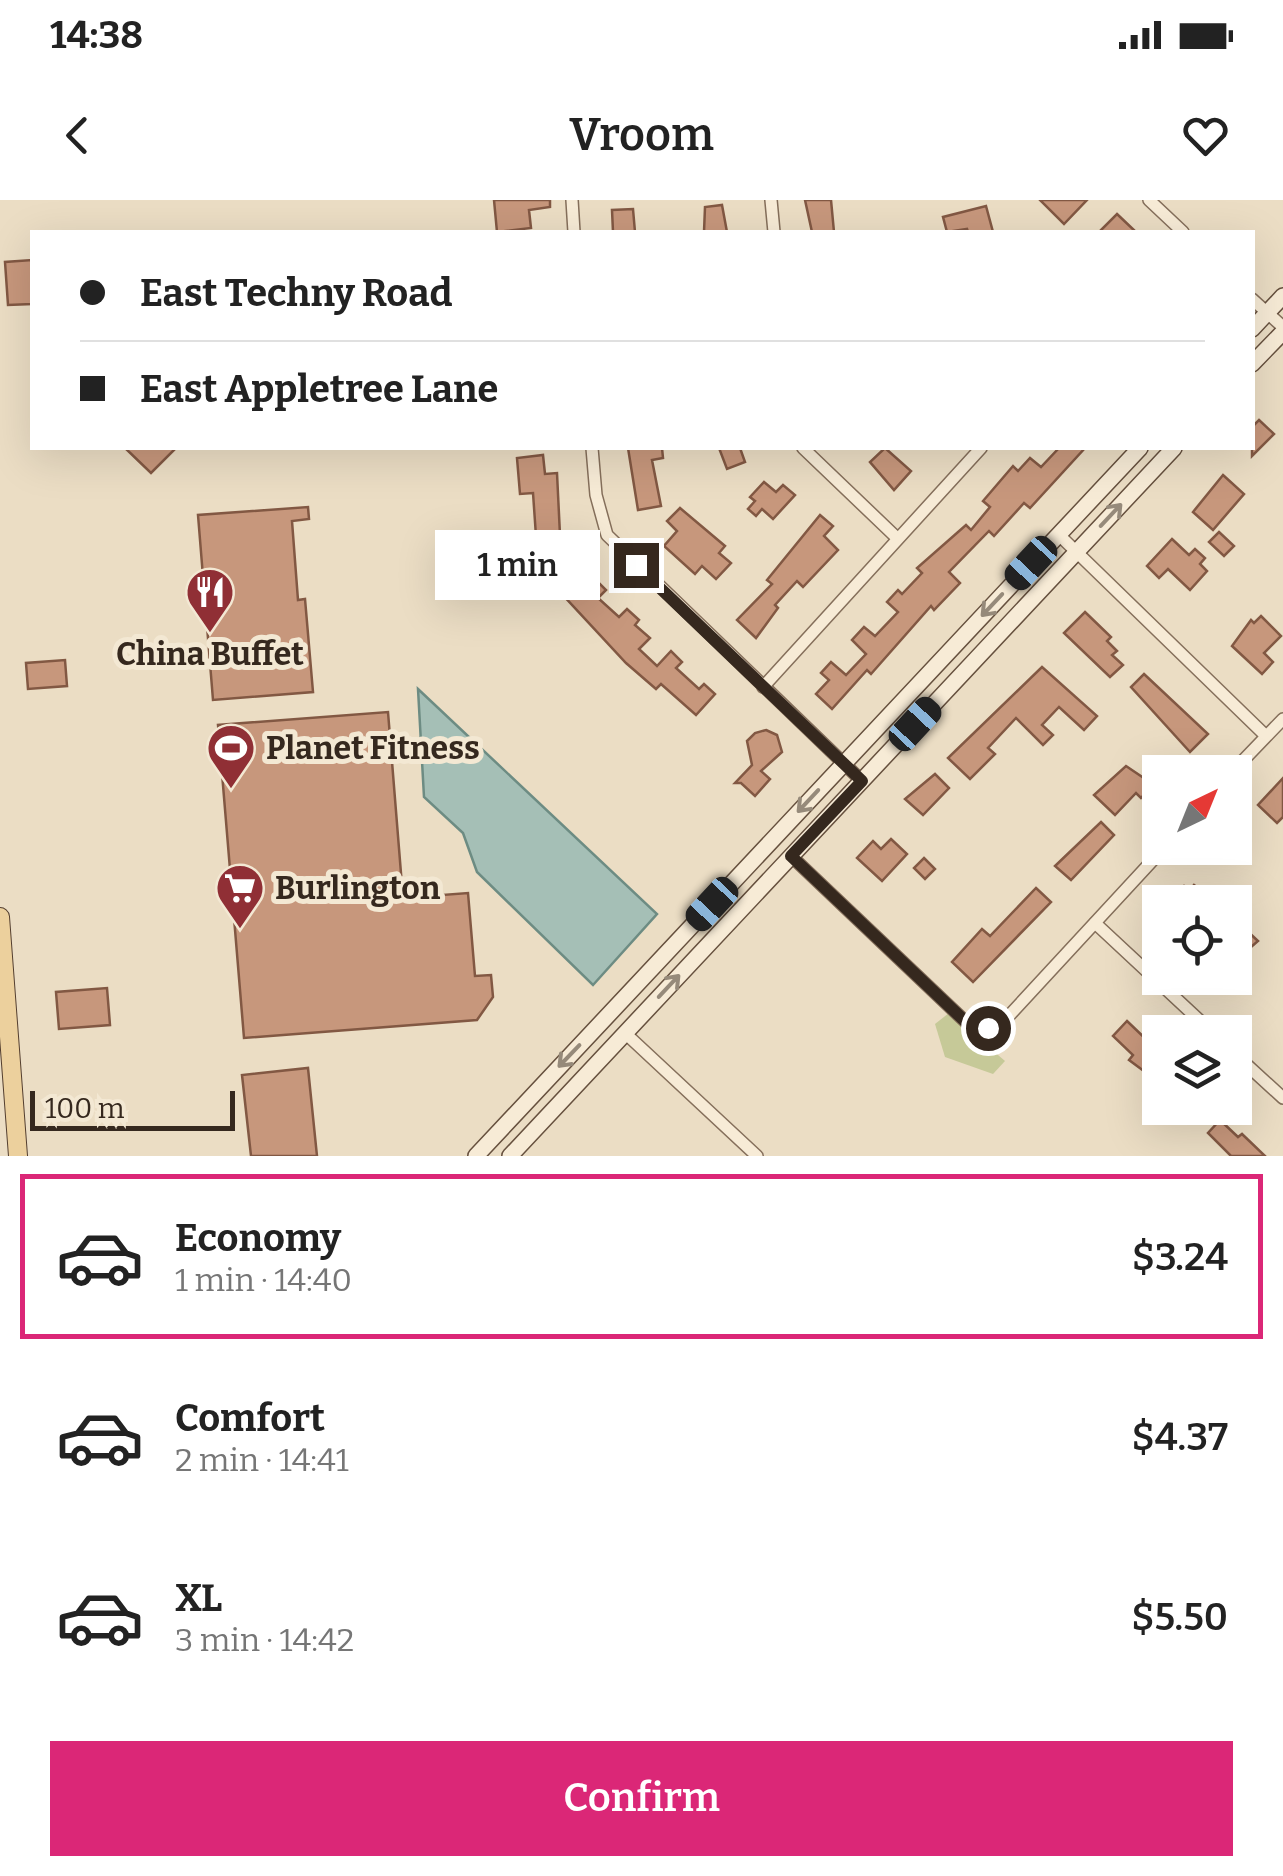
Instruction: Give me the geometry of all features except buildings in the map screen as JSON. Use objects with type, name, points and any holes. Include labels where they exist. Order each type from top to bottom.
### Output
[{"type":"main road","points":[[1255,325],[1283,296]]},
{"type":"main road","points":[[1255,361],[1283,329]]},
{"type":"main road","points":[[476,1156],[1138,450]]},
{"type":"main road","points":[[510,1156],[1172,450]]},
{"type":"main road","points":[[0,917],[18,1156]]},
{"type":"street","points":[[572,200],[574,230]]},
{"type":"street","points":[[1149,200],[1181,230]]},
{"type":"street","points":[[772,205],[774,230]]},
{"type":"street","points":[[1255,301],[1283,329]]},
{"type":"street","points":[[592,450],[596,495],[607,535],[862,781]]},
{"type":"street","points":[[805,450],[897,538]]},
{"type":"street","points":[[764,688],[980,450]]},
{"type":"street","points":[[1058,534],[1266,736]]},
{"type":"street","points":[[1248,755],[1283,719]]},
{"type":"street","points":[[791,856],[969,1025],[988,1028],[1006,1019],[1148,865]]},
{"type":"street","points":[[1095,923],[1194,1015]]},
{"type":"street","points":[[625,1034],[757,1156]]},
{"type":"street","points":[[1252,1070],[1283,1098]]},
{"type":"green space","points":[[949,1013],[1005,1061],[993,1074],[945,1057],[935,1024]]},
{"type":"water","points":[[418,689],[657,914],[593,985],[477,872],[463,833],[424,797]]},
{"type":"place","name":"China Buffet","points":[[210,634]]},
{"type":"place","name":"Planet Fitness","points":[[231,790]]},
{"type":"place","name":"Burlington","points":[[240,930]]},
{"type":"route","points":[[636,565],[862,781],[791,856],[969,1025],[988,1028]]}]
